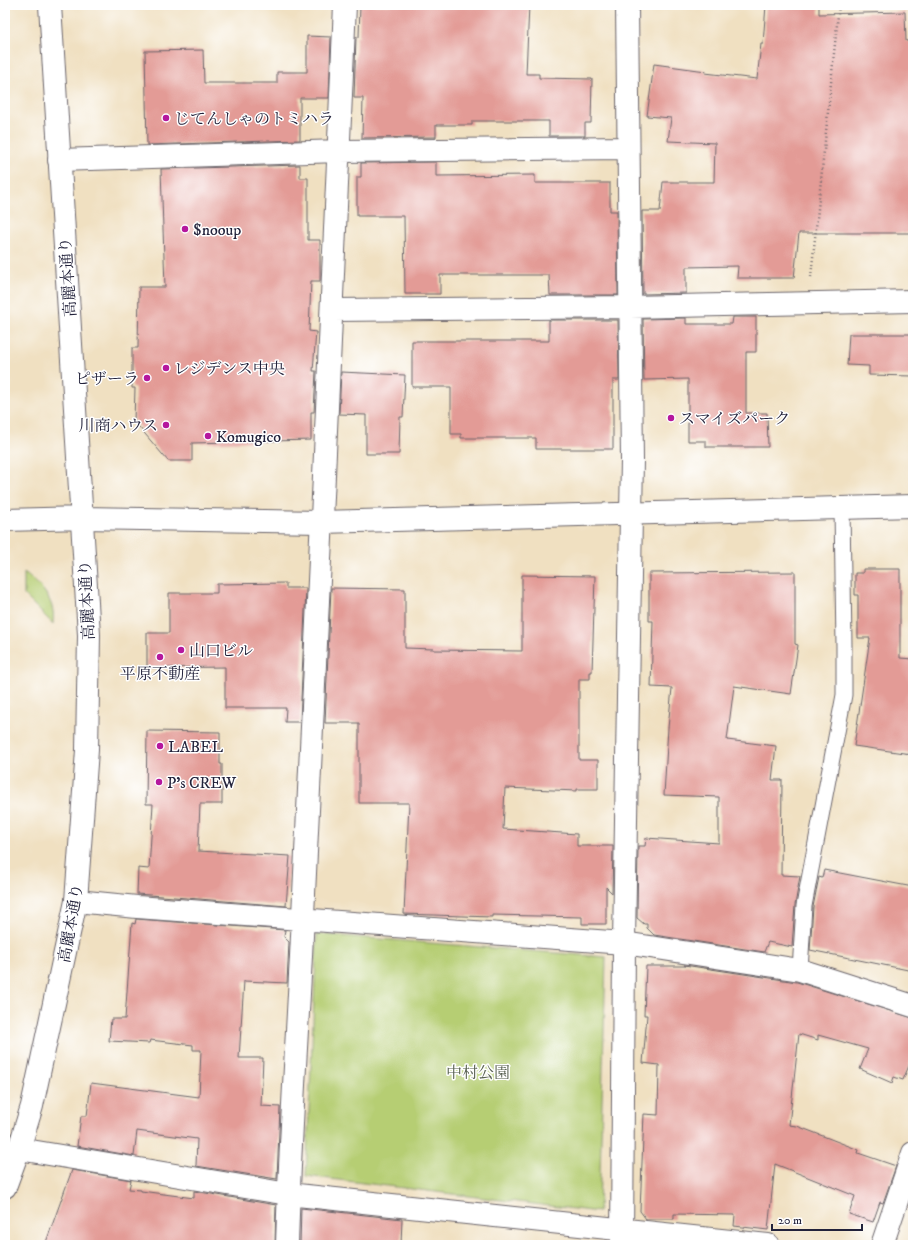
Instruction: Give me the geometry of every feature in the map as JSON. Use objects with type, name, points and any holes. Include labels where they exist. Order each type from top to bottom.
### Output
[{"type":"street","name":"高麗本通り","points":[[5,1187],[19,1149],[32,1106],[44,1058],[76,901],[87,750],[89,635],[50,5]]},
{"type":"street","points":[[287,1245],[288,1194],[303,920],[321,522],[333,310],[345,5]]},
{"type":"street","points":[[622,1237],[624,943],[632,460],[626,5]]},
{"type":"street","points":[[59,160],[339,151],[627,148]]},
{"type":"street","points":[[333,310],[630,307],[913,301]]},
{"type":"street","points":[[5,520],[82,518],[321,522],[913,506]]},
{"type":"street","points":[[76,901],[131,907],[624,943],[800,970],[913,1006]]},
{"type":"street","points":[[19,1149],[288,1194],[622,1237],[768,1245]]},
{"type":"street","points":[[882,1245],[913,1153]]},
{"type":"lane","points":[[800,970],[804,906],[844,695],[842,508]]},
{"type":"path","points":[[809,303],[840,5]]},
{"type":"green space","points":[[24,573],[38,584],[49,599],[53,613],[53,624],[24,595]]},
{"type":"green space","name":"中村公園","points":[[317,934],[606,957],[599,1212],[306,1176]]},
{"type":"building","points":[[360,5],[529,5],[526,74],[539,74],[539,78],[592,79],[591,123],[585,123],[585,136],[549,136],[549,121],[472,121],[472,125],[436,125],[436,137],[362,138],[363,98],[354,98],[356,37],[359,37]]},
{"type":"building","points":[[766,5],[819,5],[819,14],[905,12],[906,41],[913,41],[913,233],[799,233],[794,278],[737,278],[738,266],[686,267],[686,293],[643,294],[642,211],[660,211],[663,182],[714,182],[715,143],[668,141],[671,118],[647,116],[654,64],[706,71],[705,73],[757,79],[761,44],[763,44]]},
{"type":"building","points":[[307,36],[331,37],[329,98],[300,98],[300,140],[147,145],[145,51],[203,50],[204,83],[277,83],[277,72],[307,72]]},
{"type":"building","points":[[436,162],[436,176],[535,175],[535,183],[610,183],[610,211],[617,211],[618,295],[550,295],[549,275],[440,275],[440,294],[405,294],[404,216],[357,216],[357,177],[361,177],[361,163]]},
{"type":"building","points":[[300,165],[300,178],[308,178],[308,240],[320,240],[320,281],[311,281],[309,331],[316,332],[313,371],[316,371],[314,412],[311,412],[311,440],[192,443],[192,461],[168,461],[134,421],[135,388],[132,388],[132,348],[138,348],[139,287],[165,287],[161,169]]},
{"type":"building","points":[[733,317],[756,317],[756,352],[746,352],[746,413],[767,413],[768,447],[706,447],[706,441],[688,441],[688,379],[644,380],[643,319],[686,318],[686,324],[732,324]]},
{"type":"building","points":[[549,320],[618,320],[619,380],[613,380],[613,449],[536,449],[536,438],[461,438],[461,434],[451,434],[451,387],[412,387],[412,341],[549,341]]},
{"type":"building","points":[[849,334],[913,334],[913,376],[869,375],[869,366],[847,365]]},
{"type":"building","points":[[341,372],[405,375],[403,417],[400,417],[399,454],[366,454],[366,415],[339,414]]},
{"type":"building","points":[[863,569],[900,569],[900,658],[913,659],[913,738],[911,754],[854,746],[870,638],[858,638],[858,595],[855,595],[855,573],[863,573]]},
{"type":"building","points":[[795,572],[795,644],[798,645],[791,694],[734,686],[727,740],[776,746],[772,780],[782,780],[781,875],[800,876],[795,905],[792,947],[768,942],[764,952],[654,935],[647,928],[647,924],[644,924],[637,918],[638,846],[645,846],[646,838],[719,843],[719,797],[664,795],[672,688],[651,687],[653,621],[649,621],[649,573]]},
{"type":"building","points":[[522,575],[595,576],[592,672],[590,672],[590,679],[579,679],[579,760],[598,760],[598,789],[577,789],[577,791],[505,788],[503,829],[577,834],[577,846],[613,846],[612,893],[606,887],[606,924],[582,924],[582,917],[492,915],[492,917],[404,914],[409,803],[359,803],[359,723],[325,723],[331,588],[405,589],[405,648],[434,650],[522,651]]},
{"type":"building","points":[[286,583],[286,588],[306,588],[300,722],[285,722],[286,708],[225,708],[225,667],[147,668],[147,633],[169,633],[169,593],[217,593],[217,584]]},
{"type":"building","points":[[147,731],[220,732],[222,804],[200,804],[198,851],[290,856],[286,906],[137,894],[138,868],[149,869],[153,804],[146,804]]},
{"type":"building","points":[[824,870],[913,887],[913,971],[810,950],[813,907],[819,877],[822,878]]},
{"type":"building","points":[[136,919],[285,930],[284,937],[289,942],[287,983],[244,981],[239,1058],[263,1058],[261,1106],[280,1107],[277,1179],[196,1166],[197,1139],[137,1131],[134,1156],[77,1146],[81,1116],[87,1116],[91,1083],[199,1097],[201,1050],[193,1050],[193,1045],[150,1040],[149,1043],[109,1041],[111,1019],[125,1019],[132,923],[135,924]]},
{"type":"building","points":[[684,965],[797,982],[913,1018],[913,1056],[903,1080],[894,1077],[892,1083],[860,1069],[868,1049],[818,1035],[818,1040],[799,1034],[789,1125],[797,1126],[859,1150],[858,1153],[896,1166],[883,1203],[880,1202],[873,1222],[849,1214],[855,1196],[775,1164],[768,1230],[734,1226],[735,1215],[674,1214],[674,1219],[646,1219],[640,1211],[644,1114],[658,1115],[659,1065],[643,1063],[647,1015],[644,1015],[646,966],[686,966]]},
{"type":"building","points":[[72,1170],[131,1180],[129,1189],[194,1198],[194,1191],[276,1205],[275,1245],[45,1245]]},
{"type":"building","points":[[301,1208],[402,1219],[401,1245],[300,1245]]},
{"type":"place","name":"じてんしゃのトミハラ","points":[[166,118]]},
{"type":"place","name":"$nooup","points":[[185,229]]},
{"type":"place","name":"レジデンス中央","points":[[166,368]]},
{"type":"place","name":"ピザーラ","points":[[147,378]]},
{"type":"place","name":"スマイズパーク","points":[[671,418]]},
{"type":"place","name":"川商ハウス","points":[[166,425]]},
{"type":"place","name":"Komugico","points":[[208,436]]},
{"type":"place","name":"山口ビル","points":[[181,650]]},
{"type":"place","name":"平原不動産","points":[[160,657]]},
{"type":"place","name":"LABEL","points":[[160,746]]},
{"type":"place","name":"P's CREW","points":[[159,782]]}]
